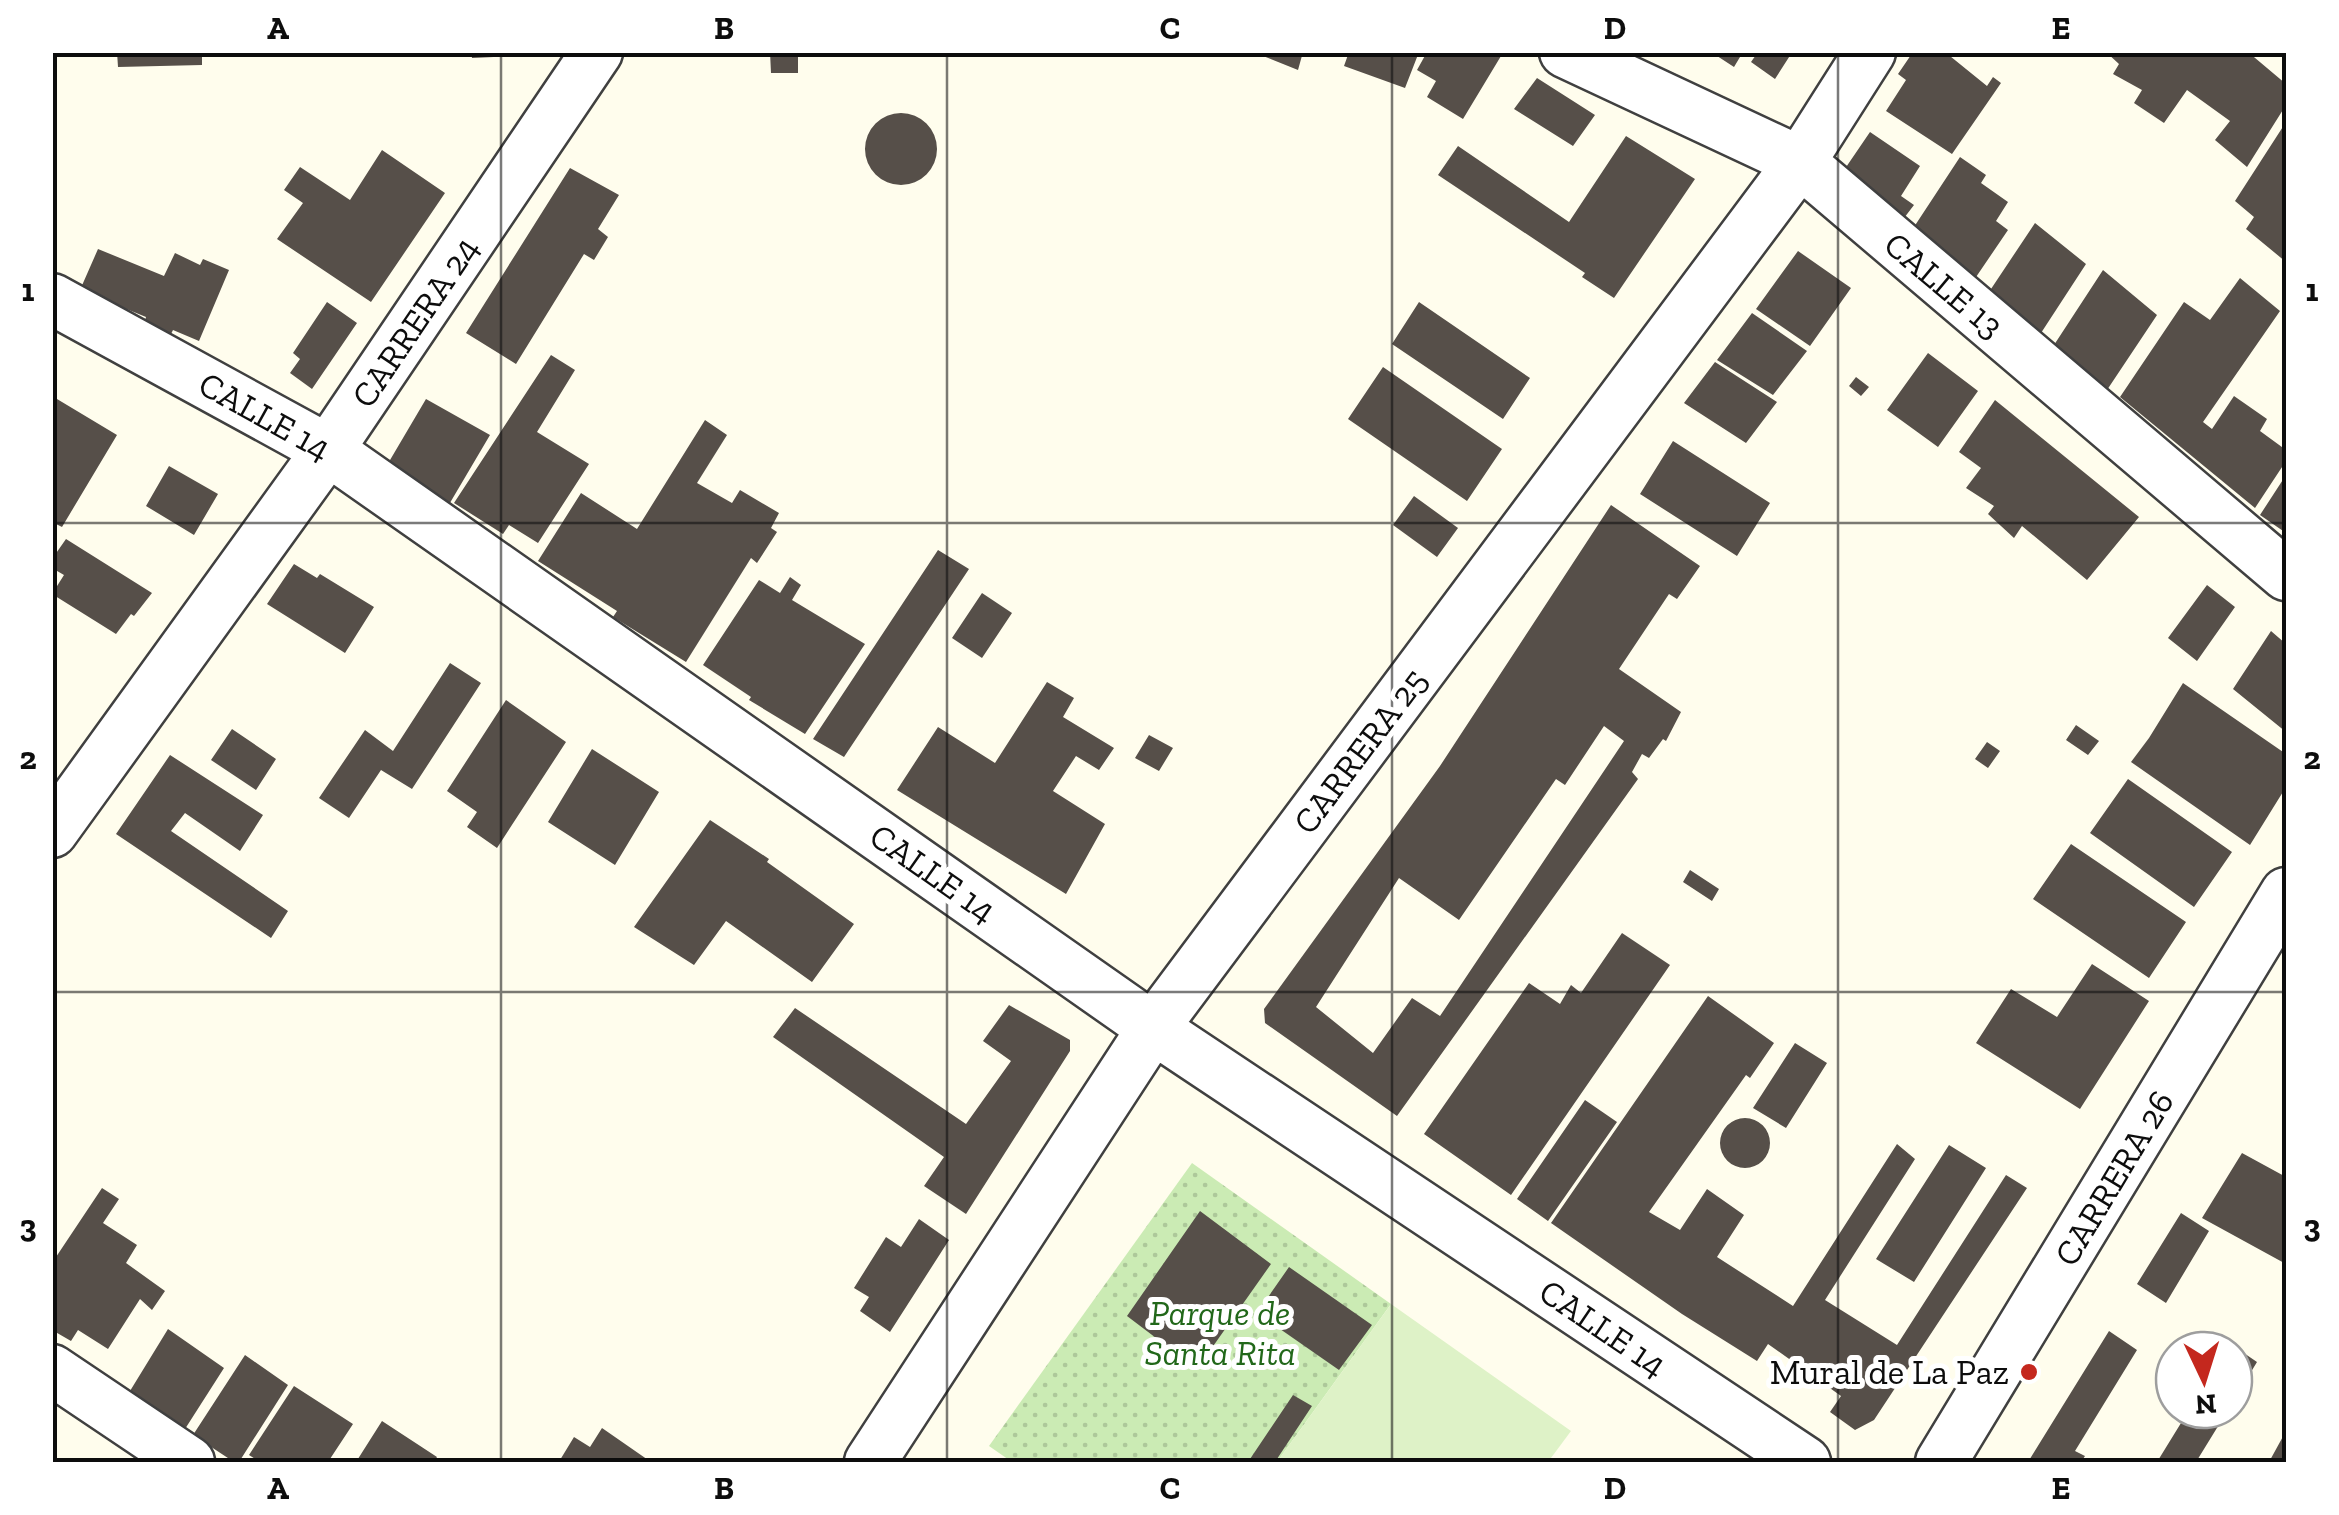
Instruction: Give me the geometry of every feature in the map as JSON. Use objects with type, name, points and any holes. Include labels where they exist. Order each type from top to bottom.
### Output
[{"type":"street","name":"CARRERA 24","points":[[52,832],[328,450],[597,52]]},
{"type":"street","name":"CALLE 13","points":[[1565,52],[1800,162],[2286,574]]},
{"type":"street","name":"CARRERA 25","points":[[870,1462],[1153,1028],[1800,162],[1870,52]]},
{"type":"street","name":"CALLE 14","points":[[52,299],[328,450],[1153,1028],[1805,1462]]},
{"type":"street","name":"CARRERA 26","points":[[1941,1462],[2286,893]]},
{"type":"street","points":[[52,1370],[188,1462]]},
{"type":"green space","name":"Parque de Santa Rita","points":[[1192,1163],[1391,1304],[1277,1462],[1012,1462],[989,1446]]},
{"type":"green space","points":[[1391,1304],[1571,1431],[1548,1462],[1277,1462]]},
{"type":"building","points":[[117,52],[202,52],[202,65],[118,67]]},
{"type":"building","points":[[471,52],[514,52],[514,56],[472,58]]},
{"type":"building","points":[[770,52],[798,52],[798,73],[771,73]]},
{"type":"building","points":[[1253,52],[1303,52],[1298,70]]},
{"type":"building","points":[[1349,52],[1419,52],[1405,88],[1344,66]]},
{"type":"building","points":[[1427,52],[1496,52],[1501,56],[1463,119],[1427,97],[1436,81],[1417,70]]},
{"type":"building","points":[[1711,52],[1743,52],[1734,67]]},
{"type":"building","points":[[1758,52],[1791,54],[1775,79],[1751,62]]},
{"type":"building","points":[[1913,52],[1945,52],[1987,86],[1993,77],[2001,83],[1952,154],[1886,111],[1906,80],[1898,74]]},
{"type":"building","points":[[2106,52],[2248,52],[2286,84],[2286,105],[2247,167],[2215,140],[2230,121],[2187,90],[2164,123],[2134,103],[2142,90],[2113,74],[2119,64]]},
{"type":"building","points":[[1537,78],[1595,115],[1573,146],[1514,109]]},
{"type":"building","points":[[901,113],[926,124],[937,149],[926,174],[901,185],[876,174],[865,149],[876,124]]},
{"type":"building","points":[[2286,122],[2286,262],[2246,229],[2254,217],[2235,201]]},
{"type":"building","points":[[1870,132],[1920,166],[1901,196],[1914,205],[1901,222],[1840,176]]},
{"type":"building","points":[[1626,136],[1695,179],[1614,298],[1582,277],[1585,273],[1438,175],[1458,146],[1569,222]]},
{"type":"building","points":[[382,150],[445,193],[371,302],[277,239],[303,203],[284,190],[300,167],[350,200]]},
{"type":"building","points":[[1960,157],[1986,175],[1981,183],[2008,202],[1996,221],[2008,230],[1974,280],[1965,268],[1912,230]]},
{"type":"building","points":[[570,168],[619,195],[598,229],[608,237],[594,260],[584,254],[516,364],[466,333]]},
{"type":"building","points":[[2035,223],[2086,264],[2041,333],[1989,292]]},
{"type":"building","points":[[98,249],[164,276],[175,253],[200,265],[203,259],[229,270],[199,341],[173,330],[169,338],[143,327],[146,317],[80,290]]},
{"type":"building","points":[[1798,251],[1851,288],[1810,346],[1756,309]]},
{"type":"building","points":[[2103,270],[2157,315],[2107,390],[2054,345]]},
{"type":"building","points":[[2240,278],[2280,311],[2203,422],[2212,429],[2234,396],[2267,419],[2260,431],[2286,450],[2286,461],[2255,508],[2120,397],[2184,302],[2210,320]]},
{"type":"building","points":[[327,302],[357,323],[312,389],[290,373],[300,359],[293,353]]},
{"type":"building","points":[[1419,302],[1530,378],[1503,419],[1392,344]]},
{"type":"building","points":[[1752,313],[1807,351],[1773,395],[1717,360]]},
{"type":"building","points":[[1928,353],[1978,391],[1938,447],[1887,410]]},
{"type":"building","points":[[551,355],[575,370],[537,432],[589,464],[538,543],[509,525],[503,534],[454,503]]},
{"type":"building","points":[[1715,362],[1777,402],[1746,443],[1684,403]]},
{"type":"building","points":[[1383,367],[1502,449],[1467,501],[1348,419]]},
{"type":"building","points":[[1856,377],[1869,387],[1861,396],[1849,386]]},
{"type":"building","points":[[52,396],[117,435],[62,527],[52,522]]},
{"type":"building","points":[[426,399],[490,435],[444,513],[380,477]]},
{"type":"building","points":[[1995,400],[2139,517],[2087,580],[2022,526],[2014,538],[1988,514],[1994,506],[1966,488],[1981,468],[1959,452]]},
{"type":"building","points":[[705,420],[727,435],[697,483],[732,503],[740,490],[779,513],[771,528],[777,532],[757,563],[751,558],[686,662],[613,617],[617,611],[538,561],[581,493],[637,529]]},
{"type":"building","points":[[1673,441],[1770,503],[1737,556],[1640,494]]},
{"type":"building","points":[[169,466],[218,494],[194,535],[146,506]]},
{"type":"building","points":[[2286,475],[2286,533],[2260,515]]},
{"type":"building","points":[[1414,496],[1458,528],[1437,557],[1393,525]]},
{"type":"building","points":[[1611,505],[1700,566],[1677,599],[1669,594],[1619,669],[1681,712],[1666,741],[1663,739],[1649,758],[1642,754],[1632,772],[1638,779],[1397,1116],[1265,1023],[1264,1009],[1440,766]],"holes":[[[1604,726],[1624,741],[1440,1016],[1412,998],[1373,1053],[1316,1007],[1399,878],[1459,920],[1556,779],[1565,785]]]},
{"type":"building","points":[[66,539],[152,593],[116,634],[52,594],[64,575],[52,568],[52,559]]},
{"type":"building","points":[[938,550],[969,569],[844,757],[813,739]]},
{"type":"building","points":[[294,564],[317,578],[320,574],[374,607],[345,653],[267,604]]},
{"type":"building","points":[[790,577],[801,585],[792,600],[865,644],[805,734],[749,700],[751,697],[703,665],[759,580],[780,593]]},
{"type":"building","points":[[2207,585],[2235,607],[2197,661],[2168,638]]},
{"type":"building","points":[[982,593],[1012,613],[982,658],[952,638]]},
{"type":"building","points":[[2271,631],[2286,644],[2286,732],[2233,689]]},
{"type":"building","points":[[450,663],[481,683],[412,789],[381,770],[349,818],[319,798],[365,730],[393,751]]},
{"type":"building","points":[[1047,682],[1074,698],[1063,717],[1114,748],[1099,770],[1076,756],[1053,791],[1105,824],[1066,894],[897,790],[938,727],[995,763]]},
{"type":"building","points":[[2183,683],[2286,754],[2286,787],[2250,845],[2131,762]]},
{"type":"building","points":[[506,700],[566,742],[497,848],[467,827],[477,812],[447,791]]},
{"type":"building","points":[[2076,725],[2099,741],[2088,755],[2066,740]]},
{"type":"building","points":[[232,729],[276,759],[256,790],[211,760]]},
{"type":"building","points":[[1149,735],[1173,748],[1159,771],[1135,758]]},
{"type":"building","points":[[1987,742],[2000,751],[1988,768],[1975,759]]},
{"type":"building","points":[[592,749],[659,792],[615,865],[548,822]]},
{"type":"building","points":[[170,755],[263,815],[240,851],[185,813],[171,831],[288,911],[271,938],[116,834]]},
{"type":"building","points":[[2128,779],[2232,852],[2194,907],[2090,833]]},
{"type":"building","points":[[710,820],[854,924],[812,982],[726,921],[694,965],[634,927]]},
{"type":"building","points":[[2071,844],[2186,922],[2149,978],[2033,899]]},
{"type":"building","points":[[1690,870],[1719,889],[1712,901],[1683,882]]},
{"type":"building","points":[[1622,933],[1670,965],[1511,1195],[1424,1134],[1529,983],[1560,1004],[1571,985],[1581,993]]},
{"type":"building","points":[[2092,964],[2149,1001],[2080,1109],[1976,1043],[2011,989],[2057,1017]]},
{"type":"building","points":[[1708,996],[1774,1043],[1750,1078],[1746,1075],[1649,1212],[1680,1230],[1707,1189],[1744,1215],[1717,1257],[1793,1306],[1897,1144],[1915,1159],[1825,1300],[1897,1345],[2006,1175],[2027,1188],[1874,1420],[1855,1430],[1830,1412],[1841,1396],[1768,1344],[1757,1361],[1551,1223]]},
{"type":"building","points":[[1009,1005],[1070,1040],[1070,1051],[966,1214],[924,1186],[944,1157],[773,1037],[795,1008],[966,1124],[1011,1061],[983,1041]]},
{"type":"building","points":[[1795,1043],[1827,1063],[1786,1128],[1753,1108]]},
{"type":"building","points":[[1585,1100],[1617,1122],[1548,1221],[1517,1199]]},
{"type":"building","points":[[1745,1118],[1763,1125],[1770,1143],[1763,1161],[1745,1168],[1727,1161],[1720,1143],[1727,1125]]},
{"type":"building","points":[[1949,1145],[1986,1168],[1914,1282],[1876,1259]]},
{"type":"building","points":[[2242,1153],[2286,1177],[2286,1264],[2202,1218]]},
{"type":"building","points":[[102,1188],[119,1199],[103,1223],[137,1245],[126,1263],[165,1291],[152,1310],[140,1299],[108,1349],[78,1330],[71,1341],[52,1330],[52,1263]]},
{"type":"building","points":[[1200,1211],[1271,1264],[1197,1369],[1127,1316]]},
{"type":"building","points":[[2181,1213],[2209,1231],[2166,1303],[2137,1284]]},
{"type":"building","points":[[919,1219],[949,1240],[890,1332],[860,1311],[869,1297],[854,1288],[886,1237],[901,1247]]},
{"type":"building","points":[[1289,1267],[1372,1325],[1339,1370],[1257,1313]]},
{"type":"building","points":[[168,1329],[224,1368],[185,1429],[130,1391]]},
{"type":"building","points":[[2109,1331],[2137,1350],[2075,1451],[2085,1456],[2081,1462],[2028,1462]]},
{"type":"building","points":[[245,1355],[288,1385],[239,1462],[234,1462],[193,1435]]},
{"type":"building","points":[[294,1386],[353,1424],[328,1462],[260,1462],[249,1455]]},
{"type":"building","points":[[1293,1395],[1312,1406],[1275,1462],[1248,1462]]},
{"type":"building","points":[[382,1421],[437,1457],[434,1462],[356,1462]]},
{"type":"building","points":[[602,1428],[651,1462],[560,1460],[574,1437],[590,1447]]},
{"type":"building","points":[[2177,1430],[2216,1430],[2196,1462],[2157,1462]]},
{"type":"building","points":[[2286,1431],[2286,1462],[2269,1462]]},
{"type":"place","name":"Mural de La Paz","points":[[2029,1372]]}]
